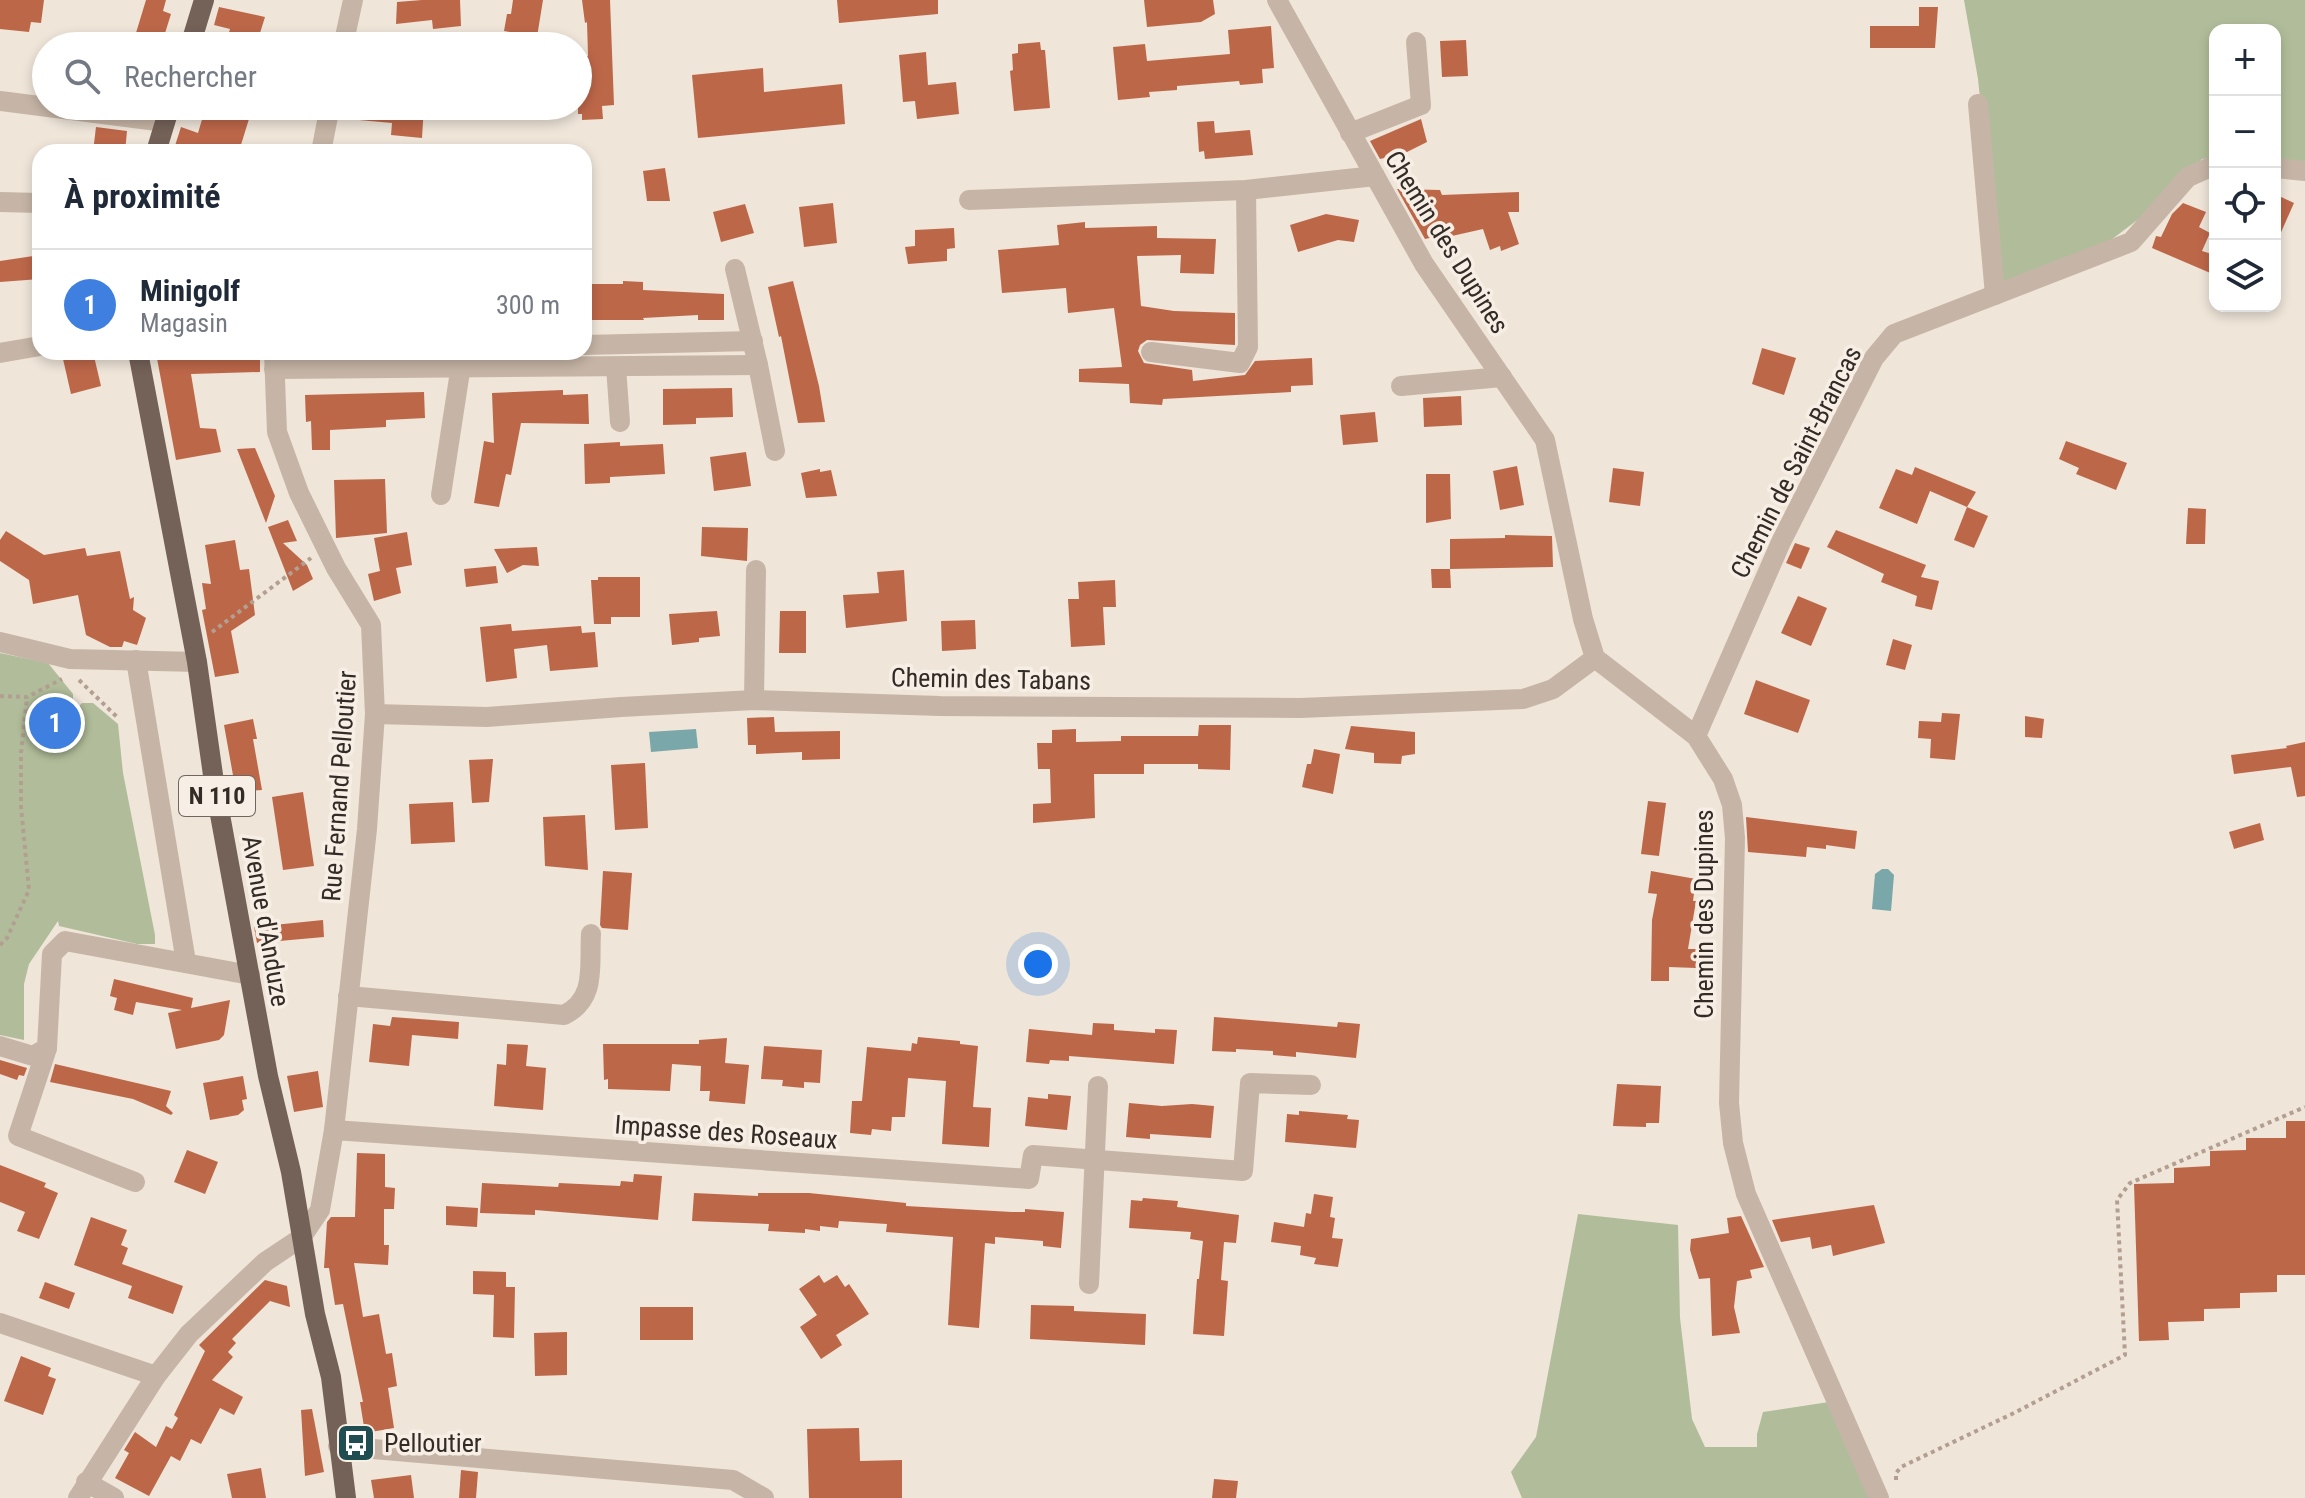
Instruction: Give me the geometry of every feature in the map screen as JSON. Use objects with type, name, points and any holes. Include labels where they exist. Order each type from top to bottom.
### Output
[{"type":"main road","points":[[194,32],[204,0]]},
{"type":"main road","points":[[159,144],[166,120]]},
{"type":"main road","name":"Avenue d'Anduze","points":[[140,360],[196,654],[214,782],[268,1076],[291,1172],[315,1314],[331,1377],[346,1498]]},
{"type":"street","points":[[346,32],[353,0]]},
{"type":"street","name":"Chemin des Dupines","points":[[1277,0],[1424,264],[1545,440],[1583,619],[1595,658],[1696,736],[1723,779],[1732,805],[1735,838],[1729,1103],[1733,1143],[1746,1194],[1879,1498]]},
{"type":"street","name":"Chemin des Dupines","points":[[1350,133],[1421,105],[1416,42]]},
{"type":"street","points":[[0,101],[32,103]]},
{"type":"street","points":[[1978,104],[1995,295]]},
{"type":"street","points":[[323,144],[327,120]]},
{"type":"street","name":"Chemin de Saint-Brancas","points":[[1696,736],[1781,542],[1874,358],[1894,334],[2131,242],[2188,177],[2209,168]]},
{"type":"street","points":[[2281,169],[2305,171]]},
{"type":"street","points":[[969,200],[1246,190],[1375,176]]},
{"type":"street","points":[[1151,352],[1240,363],[1248,347],[1246,190]]},
{"type":"street","points":[[0,202],[32,203]]},
{"type":"street","points":[[735,269],[775,451]]},
{"type":"street","points":[[592,345],[753,341]]},
{"type":"street","points":[[0,353],[32,347]]},
{"type":"street","points":[[274,360],[563,360],[616,367],[758,365]]},
{"type":"street","name":"Rue Fernand Pelloutier","points":[[274,360],[277,432],[299,493],[371,625],[375,714],[367,829],[334,1130],[320,1210],[301,1238]]},
{"type":"street","points":[[441,495],[462,360]]},
{"type":"street","points":[[616,367],[620,422]]},
{"type":"street","name":"Chemin des Dupines","points":[[1401,386],[1502,377]]},
{"type":"street","points":[[754,700],[756,570]]},
{"type":"street","points":[[0,642],[70,659],[136,660],[196,654]]},
{"type":"street","name":"Chemin des Tabans","points":[[375,714],[487,717],[754,700],[940,706],[1300,708],[1523,699],[1553,689],[1595,658]]},
{"type":"street","points":[[136,660],[186,962]]},
{"type":"street","points":[[348,996],[564,1015],[578,1008],[586,997],[591,934]]},
{"type":"street","points":[[135,1182],[9,1134],[47,1048],[52,954],[65,941],[250,975]]},
{"type":"street","points":[[0,1046],[33,1056],[47,1048]]},
{"type":"street","name":"Impasse des Roseaux","points":[[334,1130],[1029,1179],[1033,1155],[1243,1171],[1250,1083],[1311,1085]]},
{"type":"street","points":[[1089,1284],[1098,1086]]},
{"type":"street","points":[[114,1498],[82,1490],[156,1376],[189,1334],[254,1272],[301,1238]]},
{"type":"street","points":[[0,1323],[156,1376]]},
{"type":"street","points":[[338,1446],[733,1480],[764,1498]]},
{"type":"path","points":[[196,654],[305,561],[329,552]]},
{"type":"path","points":[[71,673],[118,718]]},
{"type":"path","points":[[0,696],[27,697],[21,753],[21,807],[29,890],[7,938],[0,945]]},
{"type":"path","points":[[1899,1489],[1896,1473],[1901,1467],[2125,1355],[2117,1200],[2130,1183],[2305,1107]]},
{"type":"green space","points":[[1964,0],[2305,0],[2305,164],[2281,161],[2281,24],[2209,24],[2209,158],[2202,159],[2140,218],[2107,243],[1999,285],[1978,79]]},
{"type":"green space","points":[[0,653],[48,663],[73,694],[73,712],[82,703],[93,703],[118,724],[123,773],[155,935],[155,944],[137,944],[59,926],[58,921],[29,964],[24,984],[24,1040],[0,1035]]},
{"type":"green space","points":[[1578,1214],[1678,1225],[1680,1318],[1692,1419],[1705,1447],[1757,1447],[1763,1412],[1829,1402],[1870,1498],[1522,1498],[1511,1472],[1536,1437]]},
{"type":"water","points":[[696,729],[698,748],[651,752],[649,732]]},
{"type":"water","points":[[1888,869],[1894,875],[1891,911],[1872,909],[1875,874]]},
{"type":"building","points":[[0,0],[44,0],[41,23],[31,22],[29,32],[0,29]]},
{"type":"building","points":[[146,0],[166,0],[163,11],[171,14],[165,32],[136,32]]},
{"type":"building","points":[[460,0],[461,26],[433,29],[432,20],[396,24],[397,2]]},
{"type":"building","points":[[513,0],[543,0],[538,32],[504,31],[507,14],[511,14]]},
{"type":"building","points":[[582,0],[610,0],[614,105],[602,106],[603,119],[592,120],[592,32],[587,32]]},
{"type":"building","points":[[837,0],[938,0],[938,14],[839,23]]},
{"type":"building","points":[[1144,0],[1213,0],[1215,14],[1201,22],[1147,27]]},
{"type":"building","points":[[219,7],[265,17],[260,32],[229,32],[230,29],[214,25]]},
{"type":"building","points":[[1919,7],[1938,7],[1935,48],[1870,48],[1870,26],[1919,26]]},
{"type":"building","points":[[1271,26],[1274,68],[1262,69],[1263,83],[1240,85],[1239,81],[1177,86],[1177,90],[1149,92],[1150,97],[1118,100],[1113,47],[1145,44],[1147,61],[1230,54],[1228,30]]},
{"type":"building","points":[[1466,40],[1468,76],[1442,77],[1440,41]]},
{"type":"building","points":[[1040,42],[1041,50],[1045,50],[1050,108],[1014,111],[1010,71],[1013,70],[1012,54],[1018,53],[1018,44]]},
{"type":"building","points":[[926,52],[928,85],[956,82],[959,114],[917,119],[915,101],[903,102],[899,55]]},
{"type":"building","points":[[763,68],[764,92],[842,84],[845,124],[698,138],[692,75]]},
{"type":"building","points":[[1421,119],[1427,142],[1405,153],[1380,159],[1370,141]]},
{"type":"building","points":[[202,120],[249,120],[241,144],[176,144],[181,127],[198,133]]},
{"type":"building","points":[[359,120],[423,120],[422,138],[391,135],[392,123]]},
{"type":"building","points":[[1214,121],[1215,133],[1250,130],[1253,155],[1205,159],[1204,151],[1199,152],[1197,122]]},
{"type":"building","points":[[96,127],[127,131],[126,144],[94,144]]},
{"type":"building","points":[[665,168],[670,201],[647,201],[643,171]]},
{"type":"building","points":[[1397,189],[1440,190],[1442,195],[1519,192],[1519,212],[1508,212],[1519,244],[1501,251],[1500,246],[1490,250],[1483,229],[1425,239]]},
{"type":"building","points":[[2281,197],[2294,203],[2281,232]]},
{"type":"building","points":[[833,203],[837,243],[804,247],[799,207]]},
{"type":"building","points":[[2183,203],[2206,212],[2199,227],[2209,232],[2202,251],[2209,253],[2209,272],[2152,248],[2156,236],[2161,237],[2172,214]]},
{"type":"building","points":[[745,204],[754,233],[721,242],[713,212]]},
{"type":"building","points":[[1326,214],[1359,220],[1354,242],[1338,240],[1298,252],[1290,225]]},
{"type":"building","points":[[1085,222],[1085,228],[1157,226],[1157,238],[1216,239],[1214,274],[1180,273],[1181,255],[1137,256],[1141,306],[1174,311],[1235,313],[1235,345],[1147,340],[1138,351],[1144,363],[1192,370],[1193,381],[1245,375],[1255,361],[1312,358],[1313,385],[1291,386],[1291,392],[1163,399],[1162,405],[1130,403],[1129,384],[1079,382],[1079,369],[1122,367],[1114,308],[1068,313],[1066,288],[1002,293],[998,250],[1059,245],[1057,225]]},
{"type":"building","points":[[954,228],[955,248],[947,249],[947,261],[908,264],[905,247],[915,246],[915,230]]},
{"type":"building","points":[[32,256],[32,280],[0,282],[0,261]]},
{"type":"building","points":[[623,281],[643,282],[643,290],[724,294],[724,320],[698,320],[698,315],[644,320],[592,320],[592,284],[623,284]]},
{"type":"building","points":[[793,281],[825,422],[798,423],[768,287]]},
{"type":"building","points":[[1762,348],[1796,358],[1784,395],[1752,384]]},
{"type":"building","points":[[63,360],[95,360],[101,386],[71,394]]},
{"type":"building","points":[[157,360],[260,360],[260,372],[191,374],[200,428],[216,429],[221,452],[176,460]]},
{"type":"building","points":[[732,388],[733,417],[696,418],[696,424],[663,425],[663,389]]},
{"type":"building","points":[[563,390],[563,395],[588,394],[589,424],[521,423],[511,475],[506,474],[499,507],[474,503],[484,441],[494,443],[492,393]]},
{"type":"building","points":[[424,392],[425,418],[386,420],[386,427],[330,430],[330,450],[312,450],[311,421],[306,422],[305,395]]},
{"type":"building","points":[[1461,396],[1462,425],[1424,427],[1423,398]]},
{"type":"building","points":[[1375,412],[1378,442],[1343,445],[1340,415]]},
{"type":"building","points":[[2066,441],[2127,463],[2116,490],[2076,474],[2079,468],[2059,459]]},
{"type":"building","points":[[620,442],[620,446],[663,444],[665,474],[610,477],[610,483],[585,484],[584,444]]},
{"type":"building","points":[[255,448],[275,496],[266,523],[237,449]]},
{"type":"building","points":[[746,452],[751,486],[714,491],[710,457]]},
{"type":"building","points":[[1517,466],[1524,505],[1500,510],[1493,471]]},
{"type":"building","points":[[1915,467],[1976,492],[1967,507],[1930,491],[1917,524],[1879,508],[1896,469],[1912,475]]},
{"type":"building","points":[[1613,468],[1644,472],[1640,506],[1609,502]]},
{"type":"building","points":[[820,469],[820,472],[831,470],[837,496],[806,498],[801,473]]},
{"type":"building","points":[[1426,474],[1450,474],[1451,519],[1426,523]]},
{"type":"building","points":[[385,479],[387,533],[336,538],[334,480]]},
{"type":"building","points":[[1967,507],[1988,516],[1974,548],[1954,540]]},
{"type":"building","points":[[2188,508],[2206,509],[2205,544],[2186,544]]},
{"type":"building","points":[[288,520],[297,541],[283,543],[307,565],[313,579],[293,591],[268,527]]},
{"type":"building","points":[[702,527],[748,528],[747,561],[701,556]]},
{"type":"building","points":[[1836,530],[1926,565],[1921,577],[1939,581],[1932,610],[1915,606],[1917,596],[1881,582],[1884,574],[1827,547]]},
{"type":"building","points":[[6,531],[44,555],[85,548],[87,556],[120,551],[130,599],[134,597],[133,610],[146,618],[137,645],[124,641],[122,647],[110,647],[86,635],[78,595],[33,604],[29,580],[0,561],[0,540]]},
{"type":"building","points":[[407,532],[412,565],[396,568],[401,593],[374,601],[368,574],[380,571],[374,538]]},
{"type":"building","points":[[1505,535],[1552,536],[1553,567],[1450,569],[1450,539],[1505,538]]},
{"type":"building","points":[[235,540],[240,570],[249,569],[255,615],[231,631],[239,673],[215,677],[202,610],[206,609],[202,583],[211,584],[205,545]]},
{"type":"building","points":[[1795,543],[1810,548],[1801,569],[1786,563]]},
{"type":"building","points":[[537,547],[539,566],[523,565],[507,573],[494,549]]},
{"type":"building","points":[[496,566],[498,583],[466,587],[464,569]]},
{"type":"building","points":[[1431,569],[1450,569],[1451,588],[1432,588]]},
{"type":"building","points":[[904,570],[907,621],[846,628],[843,595],[879,593],[877,572]]},
{"type":"building","points":[[598,577],[640,577],[640,617],[611,617],[611,624],[594,624],[591,580],[598,580]]},
{"type":"building","points":[[1115,580],[1116,607],[1103,607],[1105,645],[1071,647],[1068,599],[1079,599],[1078,582]]},
{"type":"building","points":[[1798,596],[1827,608],[1811,646],[1781,633]]},
{"type":"building","points":[[717,611],[720,636],[672,645],[669,614]]},
{"type":"building","points":[[780,611],[806,611],[806,653],[779,653]]},
{"type":"building","points":[[975,620],[976,649],[942,651],[941,621]]},
{"type":"building","points":[[511,624],[512,631],[581,626],[582,633],[595,632],[598,667],[550,671],[547,645],[514,649],[517,678],[486,682],[480,627]]},
{"type":"building","points":[[1893,639],[1912,645],[1905,670],[1886,665]]},
{"type":"building","points":[[1756,680],[1810,700],[1798,733],[1744,714]]},
{"type":"building","points":[[1942,713],[1960,714],[1955,760],[1930,758],[1931,739],[1918,738],[1919,721],[1941,722]]},
{"type":"building","points":[[2025,716],[2044,719],[2042,738],[2025,737]]},
{"type":"building","points":[[774,717],[775,732],[840,731],[840,759],[802,760],[802,752],[756,754],[756,745],[748,745],[747,718]]},
{"type":"building","points":[[253,719],[257,739],[253,739],[262,790],[236,792],[224,725]]},
{"type":"building","points":[[1199,725],[1231,725],[1230,770],[1198,769],[1198,764],[1144,764],[1144,774],[1094,774],[1095,818],[1033,823],[1033,804],[1051,803],[1050,769],[1038,769],[1037,743],[1052,743],[1052,730],[1076,729],[1076,742],[1121,741],[1121,736],[1198,736]]},
{"type":"building","points":[[1351,726],[1415,732],[1415,754],[1402,756],[1401,764],[1374,763],[1374,753],[1345,749]]},
{"type":"building","points":[[2305,742],[2305,796],[2297,797],[2291,767],[2234,774],[2231,755],[2287,748]]},
{"type":"building","points":[[1314,749],[1340,754],[1333,794],[1302,787]]},
{"type":"building","points":[[493,759],[489,802],[472,803],[469,760]]},
{"type":"building","points":[[645,763],[648,828],[615,830],[611,765]]},
{"type":"building","points":[[303,792],[314,866],[283,870],[272,797]]},
{"type":"building","points":[[1648,801],[1666,803],[1659,856],[1641,854]]},
{"type":"building","points":[[453,802],[455,842],[411,844],[409,804]]},
{"type":"building","points":[[585,815],[588,870],[545,866],[543,817]]},
{"type":"building","points":[[1746,817],[1857,831],[1855,849],[1826,845],[1826,849],[1807,847],[1806,857],[1748,852]]},
{"type":"building","points":[[2260,823],[2264,840],[2234,849],[2229,832]]},
{"type":"building","points":[[603,871],[632,873],[628,930],[602,928],[600,925]]},
{"type":"building","points":[[1651,871],[1696,879],[1693,901],[1696,901],[1688,949],[1696,949],[1696,968],[1669,967],[1669,981],[1651,981],[1652,920],[1657,894],[1648,893]]},
{"type":"building","points":[[323,920],[324,937],[257,943],[254,927]]},
{"type":"building","points":[[114,979],[193,998],[191,1008],[230,1000],[224,1035],[219,1040],[176,1049],[168,1013],[182,1010],[136,1002],[133,1015],[114,1010],[117,998],[110,996]]},
{"type":"building","points":[[392,1017],[459,1022],[458,1039],[412,1035],[409,1066],[369,1062],[373,1024],[390,1026]]},
{"type":"building","points":[[1214,1017],[1337,1027],[1338,1022],[1360,1024],[1356,1058],[1296,1052],[1296,1057],[1273,1055],[1273,1051],[1236,1049],[1236,1052],[1212,1051]]},
{"type":"building","points":[[1093,1023],[1114,1024],[1114,1030],[1155,1033],[1155,1029],[1177,1030],[1174,1064],[1069,1056],[1069,1061],[1050,1060],[1049,1064],[1026,1062],[1029,1029],[1092,1035]]},
{"type":"building","points":[[918,1037],[978,1046],[973,1107],[991,1108],[989,1147],[942,1144],[946,1081],[908,1078],[905,1117],[892,1117],[891,1131],[872,1129],[871,1135],[850,1133],[852,1101],[862,1101],[867,1047],[911,1051],[912,1043],[917,1044]]},
{"type":"building","points":[[727,1038],[725,1063],[749,1065],[745,1104],[709,1101],[710,1091],[700,1091],[701,1066],[672,1064],[670,1091],[608,1089],[608,1079],[604,1080],[603,1044],[699,1044],[699,1040]]},
{"type":"building","points":[[507,1044],[528,1045],[526,1066],[546,1068],[543,1110],[494,1106],[497,1064],[506,1065]]},
{"type":"building","points":[[764,1046],[822,1050],[820,1083],[804,1082],[804,1088],[782,1086],[783,1080],[761,1079]]},
{"type":"building","points":[[0,1060],[27,1068],[24,1076],[19,1075],[17,1080],[0,1074]]},
{"type":"building","points":[[55,1064],[171,1091],[166,1106],[173,1113],[171,1115],[133,1099],[50,1082]]},
{"type":"building","points":[[318,1071],[323,1107],[294,1112],[287,1076]]},
{"type":"building","points":[[243,1076],[247,1099],[242,1100],[244,1110],[238,1115],[210,1120],[203,1083]]},
{"type":"building","points":[[1617,1084],[1661,1086],[1659,1123],[1646,1123],[1646,1127],[1613,1126]]},
{"type":"building","points":[[1048,1094],[1071,1096],[1067,1130],[1025,1126],[1028,1097],[1048,1099]]},
{"type":"building","points":[[1129,1103],[1214,1106],[1211,1138],[1150,1134],[1150,1139],[1126,1137]]},
{"type":"building","points":[[1299,1111],[1348,1115],[1347,1119],[1359,1120],[1356,1148],[1285,1142],[1287,1114],[1299,1115]]},
{"type":"building","points":[[2286,1121],[2305,1121],[2305,1275],[2277,1275],[2277,1292],[2240,1293],[2240,1308],[2204,1309],[2204,1321],[2168,1322],[2169,1340],[2139,1341],[2134,1184],[2174,1183],[2174,1168],[2210,1166],[2210,1151],[2246,1150],[2246,1138],[2286,1138]]},
{"type":"building","points":[[187,1150],[218,1162],[205,1194],[174,1182]]},
{"type":"building","points":[[357,1153],[385,1154],[385,1187],[395,1188],[394,1209],[384,1209],[384,1245],[389,1245],[388,1265],[354,1263],[363,1317],[379,1314],[386,1354],[392,1353],[397,1386],[388,1388],[394,1428],[365,1433],[360,1402],[363,1402],[343,1304],[335,1305],[329,1268],[324,1268],[327,1222],[331,1217],[355,1217]]},
{"type":"building","points":[[0,1165],[46,1183],[44,1187],[58,1193],[39,1239],[17,1231],[25,1212],[0,1202]]},
{"type":"building","points":[[634,1174],[662,1176],[658,1220],[535,1210],[535,1215],[480,1213],[482,1183],[620,1186],[621,1181],[633,1182]]},
{"type":"building","points":[[694,1193],[758,1196],[758,1193],[809,1193],[906,1203],[906,1206],[1064,1212],[1061,1248],[1043,1246],[1043,1241],[995,1237],[995,1244],[985,1243],[979,1328],[948,1325],[953,1237],[886,1232],[887,1224],[839,1221],[838,1228],[820,1226],[820,1231],[805,1229],[805,1233],[768,1231],[769,1224],[692,1221]]},
{"type":"building","points":[[1314,1194],[1333,1197],[1330,1217],[1335,1218],[1332,1238],[1343,1239],[1338,1267],[1314,1264],[1316,1258],[1300,1255],[1301,1246],[1271,1242],[1274,1222],[1304,1227],[1306,1213],[1311,1214]]},
{"type":"building","points":[[1143,1198],[1178,1201],[1177,1207],[1239,1215],[1236,1243],[1224,1242],[1221,1280],[1228,1281],[1224,1336],[1193,1334],[1203,1241],[1190,1239],[1191,1232],[1129,1228],[1131,1200],[1142,1201]]},
{"type":"building","points":[[1874,1205],[1885,1243],[1833,1256],[1831,1245],[1812,1249],[1810,1237],[1781,1242],[1772,1220]]},
{"type":"building","points":[[446,1206],[478,1208],[477,1227],[446,1225]]},
{"type":"building","points":[[1741,1216],[1764,1267],[1750,1270],[1752,1278],[1737,1281],[1734,1307],[1740,1333],[1712,1336],[1710,1278],[1699,1279],[1690,1250],[1691,1239],[1729,1233],[1727,1218]]},
{"type":"building","points":[[91,1217],[127,1230],[121,1245],[128,1248],[122,1264],[183,1286],[173,1314],[128,1298],[132,1286],[74,1265]]},
{"type":"building","points":[[473,1271],[506,1272],[506,1287],[515,1287],[514,1338],[493,1337],[494,1295],[473,1294]]},
{"type":"building","points":[[819,1275],[824,1283],[837,1275],[845,1287],[849,1284],[869,1314],[836,1335],[842,1345],[821,1359],[800,1327],[817,1315],[799,1289]]},
{"type":"building","points":[[265,1280],[287,1286],[290,1307],[270,1301],[232,1339],[236,1343],[228,1352],[233,1357],[212,1380],[243,1397],[234,1415],[220,1408],[201,1444],[191,1439],[180,1461],[171,1456],[149,1496],[115,1478],[129,1453],[124,1450],[135,1432],[156,1447],[166,1426],[172,1429],[178,1418],[174,1415],[205,1351],[199,1345]]},
{"type":"building","points":[[45,1282],[75,1293],[69,1309],[39,1298]]},
{"type":"building","points":[[1031,1305],[1074,1306],[1074,1311],[1146,1314],[1145,1345],[1030,1339]]},
{"type":"building","points":[[640,1307],[693,1307],[693,1340],[640,1340]]},
{"type":"building","points":[[567,1332],[567,1375],[535,1376],[534,1333]]},
{"type":"building","points":[[21,1356],[51,1368],[48,1376],[56,1379],[43,1415],[4,1401]]},
{"type":"building","points":[[312,1409],[324,1472],[305,1476],[301,1410]]},
{"type":"building","points":[[859,1428],[860,1461],[902,1460],[902,1498],[809,1498],[807,1429]]},
{"type":"building","points":[[261,1468],[266,1498],[232,1498],[227,1474]]},
{"type":"building","points":[[461,1470],[478,1472],[476,1498],[459,1498]]},
{"type":"building","points":[[411,1475],[414,1498],[374,1498],[371,1480]]},
{"type":"building","points":[[1214,1479],[1238,1481],[1236,1498],[1212,1498]]},
{"type":"place","name":"Minigolf","points":[[55,723]]},
{"type":"place","name":"Pelloutier","points":[[356,1443]]}]
